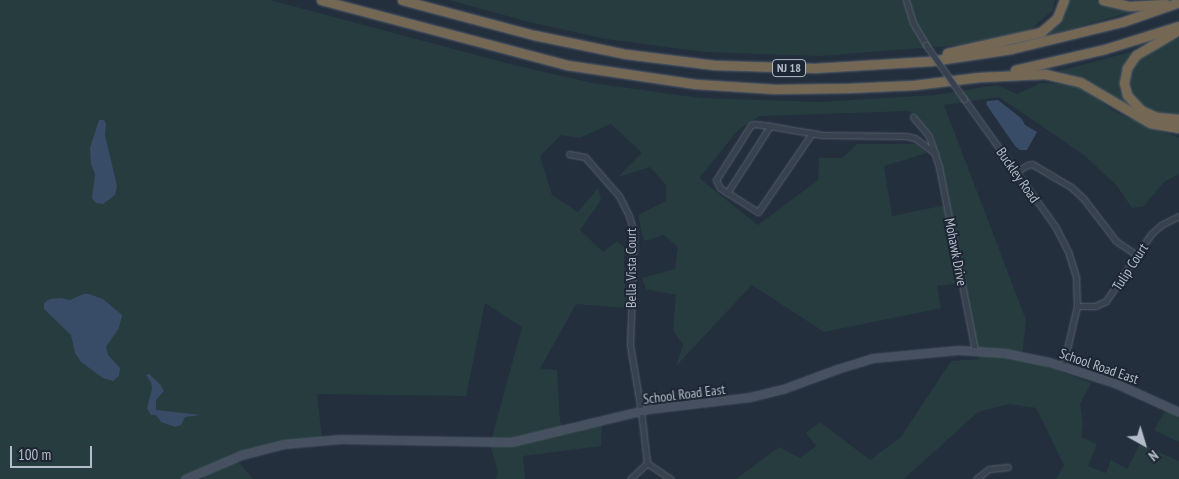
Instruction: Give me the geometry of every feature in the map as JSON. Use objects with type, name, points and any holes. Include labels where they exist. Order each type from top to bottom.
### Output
[{"type":"highway","name":"NJ 18","points":[[321,0],[591,70],[667,81],[726,86],[805,89],[914,86],[980,77],[1086,54],[1179,28]]},
{"type":"highway","name":"NJ 18","points":[[402,0],[572,44],[678,61],[737,66],[805,68],[931,61],[1041,43],[1122,22],[1177,3]]},
{"type":"highway","points":[[915,61],[927,56],[1038,34],[1048,28],[1057,18],[1064,0]]},
{"type":"highway","points":[[1103,0],[1137,6],[1177,3]]},
{"type":"highway","points":[[1179,28],[1136,55],[1126,68],[1124,79],[1127,95],[1140,110],[1156,116],[1179,119]]},
{"type":"highway","points":[[980,77],[1034,74],[1062,76],[1084,84],[1150,123],[1179,128]]},
{"type":"street","name":"Buckley Road","points":[[906,0],[913,23],[926,45],[1055,226],[1067,248],[1076,278],[1078,306],[1063,366]]},
{"type":"street","name":"Mohawk Drive","points":[[913,117],[928,136],[936,154],[975,350]]},
{"type":"street","points":[[812,133],[759,212],[718,186],[717,176],[751,125],[756,124],[812,133],[906,136],[915,138],[936,154]]},
{"type":"street","points":[[727,193],[770,126]]},
{"type":"street","name":"Bella Vista Court","points":[[568,154],[584,157],[619,196],[629,216],[634,232],[630,345],[642,411],[647,463]]},
{"type":"street","points":[[1016,172],[1032,164],[1071,187],[1083,198],[1116,241],[1138,255]]},
{"type":"street","name":"Tulip Court","points":[[1078,306],[1095,306],[1106,301],[1156,230],[1179,216]]},
{"type":"street","name":"School Road East","points":[[185,479],[241,455],[284,444],[341,439],[511,442],[642,411],[750,397],[873,358],[903,354],[975,350],[1005,353],[1063,366],[1125,387],[1179,412]]},
{"type":"street","points":[[630,479],[647,463],[671,479]]},
{"type":"street","points":[[976,479],[989,469],[1008,467]]},
{"type":"green space","points":[[0,0],[270,0],[514,65],[592,83],[700,98],[821,102],[935,95],[997,85],[1017,94],[1041,83],[1080,85],[1115,112],[1179,138],[1179,174],[1164,182],[1144,206],[1132,208],[1117,186],[1084,155],[999,97],[944,105],[1026,320],[1022,357],[1091,383],[1080,404],[1083,424],[1081,437],[1097,444],[1088,466],[1106,473],[1111,460],[1127,469],[1140,444],[1179,461],[1179,479],[1056,479],[1064,465],[1036,408],[1009,404],[978,412],[904,479],[736,479],[779,447],[800,458],[816,446],[806,433],[820,422],[870,460],[901,437],[951,361],[979,359],[964,283],[937,286],[941,308],[824,332],[752,285],[676,366],[683,345],[673,330],[676,295],[646,289],[642,278],[675,269],[678,247],[664,235],[644,241],[638,215],[666,201],[666,185],[650,167],[618,177],[642,153],[611,124],[579,138],[561,135],[540,156],[552,195],[578,212],[598,188],[601,200],[580,230],[603,252],[617,241],[625,248],[626,308],[576,304],[540,369],[557,370],[560,420],[564,431],[602,421],[601,446],[523,456],[525,479],[496,479],[498,472],[490,445],[522,327],[485,303],[466,396],[317,394],[322,440],[307,440],[236,459],[253,479],[204,479],[202,476],[193,479],[0,479]],"holes":[[[909,111],[934,137],[946,205],[892,216],[884,166],[927,153],[916,144],[857,144],[842,158],[819,158],[818,180],[758,225],[699,178],[739,129],[760,116]]]},
{"type":"green space","points":[[449,0],[1055,0],[1053,10],[1028,32],[960,45],[820,56],[704,52],[606,39],[525,21]]},
{"type":"green space","points":[[1068,0],[1095,0],[1105,7],[1134,11],[1046,36],[1063,21]]},
{"type":"green space","points":[[1179,38],[1179,115],[1158,113],[1140,105],[1131,91],[1130,74],[1138,60],[1150,50]]},
{"type":"green space","points":[[1138,50],[1122,69],[1119,90],[1133,110],[1093,84],[1059,71]]},
{"type":"green space","points":[[1165,411],[1179,416],[1179,442],[1154,430]]},
{"type":"water","points":[[998,100],[1022,119],[1025,125],[1037,132],[1027,150],[1020,150],[1015,146],[986,104],[987,101]]},
{"type":"water","points":[[99,120],[104,120],[106,124],[105,135],[117,186],[115,195],[103,204],[96,203],[92,198],[95,174],[91,164],[90,148]]},
{"type":"water","points":[[83,294],[103,299],[122,315],[119,328],[106,347],[108,355],[120,368],[119,376],[113,381],[103,378],[81,362],[75,353],[71,335],[44,309],[44,303],[50,299],[61,298],[70,300]]},
{"type":"water","points":[[149,374],[160,384],[164,391],[156,400],[156,410],[201,415],[185,417],[181,425],[175,427],[161,422],[156,415],[151,415],[147,408],[152,389],[151,382],[146,375]]}]
